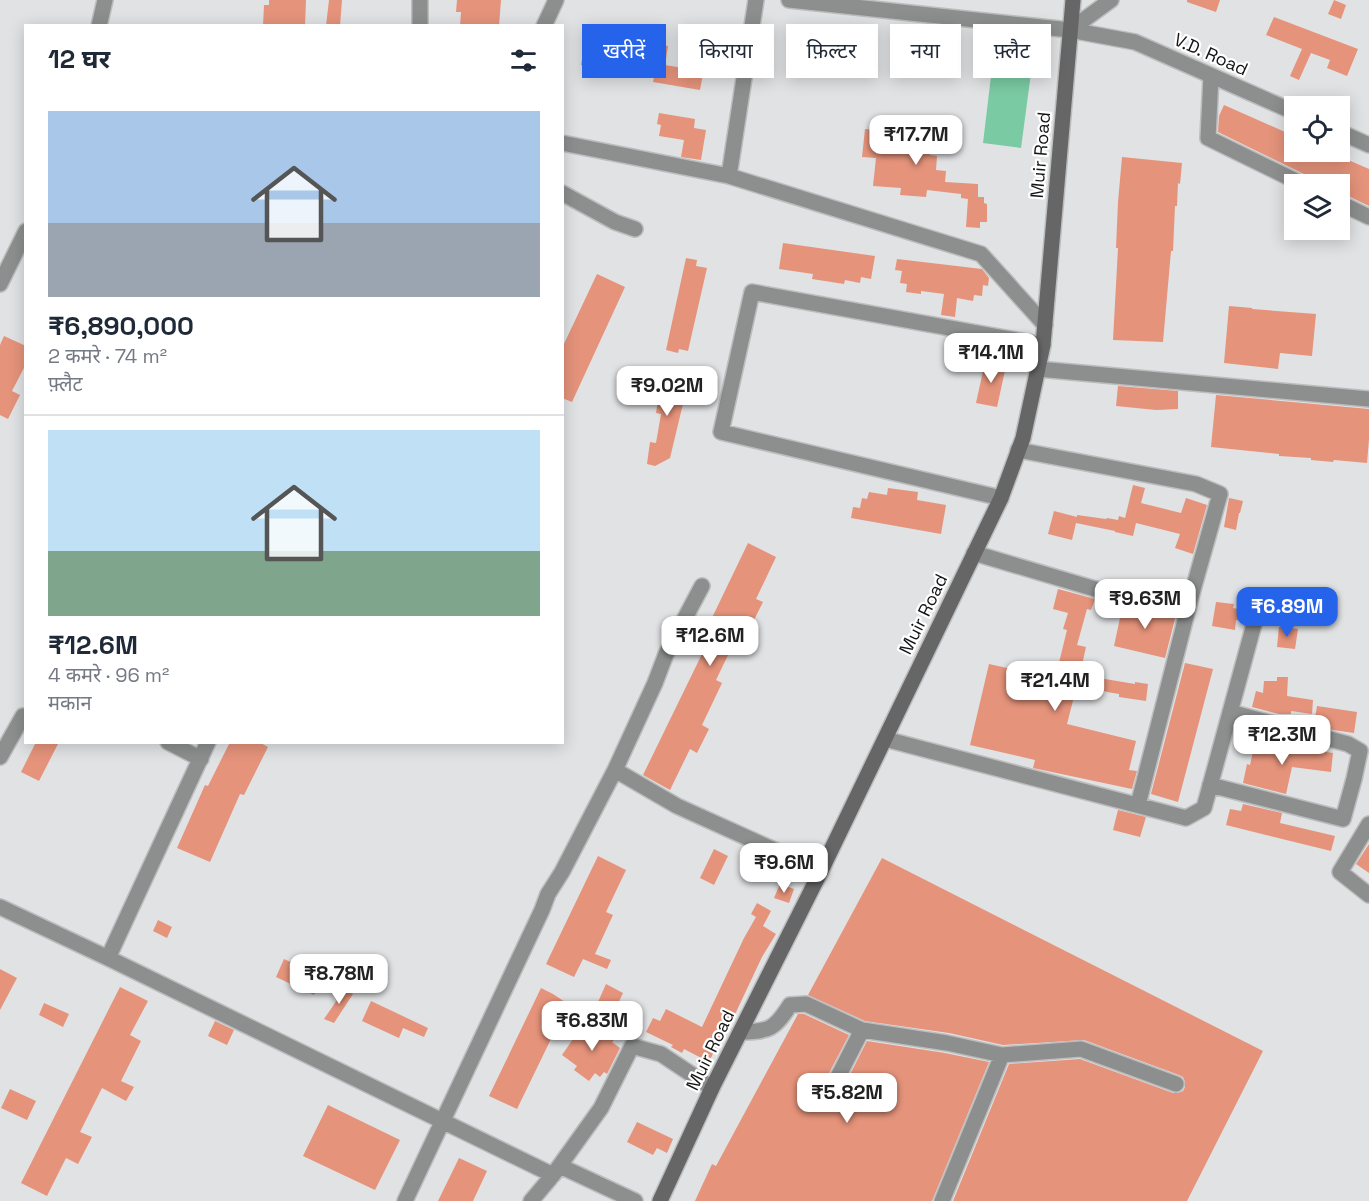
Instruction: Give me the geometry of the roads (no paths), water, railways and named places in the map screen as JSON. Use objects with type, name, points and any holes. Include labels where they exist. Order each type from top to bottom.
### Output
[{"type":"main road","name":"Muir Road","points":[[660,1201],[712,1088],[821,871],[1001,498],[1023,438],[1043,345],[1073,0]]},
{"type":"street","points":[[99,24],[105,0]]},
{"type":"street","points":[[420,0],[420,24]]},
{"type":"street","points":[[545,24],[556,0]]},
{"type":"street","points":[[729,176],[756,0]]},
{"type":"street","name":"V.D. Road","points":[[789,0],[1070,30],[1135,42],[1284,108]]},
{"type":"street","points":[[1070,30],[1111,0]]},
{"type":"street","points":[[1211,75],[1208,138],[1284,175]]},
{"type":"street","points":[[1350,136],[1369,145]]},
{"type":"street","points":[[564,143],[729,176],[981,255],[1045,325]]},
{"type":"street","points":[[564,194],[615,222],[635,229]]},
{"type":"street","points":[[1350,208],[1369,218]]},
{"type":"street","points":[[0,284],[7,251],[24,233]]},
{"type":"street","points":[[1001,498],[721,432],[752,292],[1043,345]]},
{"type":"street","points":[[1038,369],[1369,399]]},
{"type":"street","points":[[1018,450],[1196,484],[1220,494],[1138,805]]},
{"type":"street","points":[[974,553],[1112,594],[1191,597]]},
{"type":"street","points":[[405,1201],[548,894],[562,872],[615,770],[666,654],[702,586]]},
{"type":"street","points":[[885,739],[1186,818],[1204,808],[1256,617]]},
{"type":"street","points":[[1210,785],[1343,819],[1354,779],[1360,751],[1354,747],[1230,712]]},
{"type":"street","points":[[0,757],[23,716]]},
{"type":"street","points":[[172,744],[201,759]]},
{"type":"street","points":[[108,958],[207,744]]},
{"type":"street","points":[[615,770],[677,806],[821,871]]},
{"type":"street","points":[[1369,824],[1340,872],[1369,895]]},
{"type":"street","points":[[0,907],[443,1122],[635,1201]]},
{"type":"street","points":[[740,1032],[758,1032],[776,1025],[790,1005],[806,1004],[862,1030],[947,1043],[1002,1055],[1081,1049],[1176,1084]]},
{"type":"street","points":[[825,1102],[862,1030]]},
{"type":"street","points":[[531,1201],[557,1170],[601,1108],[632,1046],[661,1054],[712,1088]]},
{"type":"street","points":[[942,1201],[1002,1055]]}]
